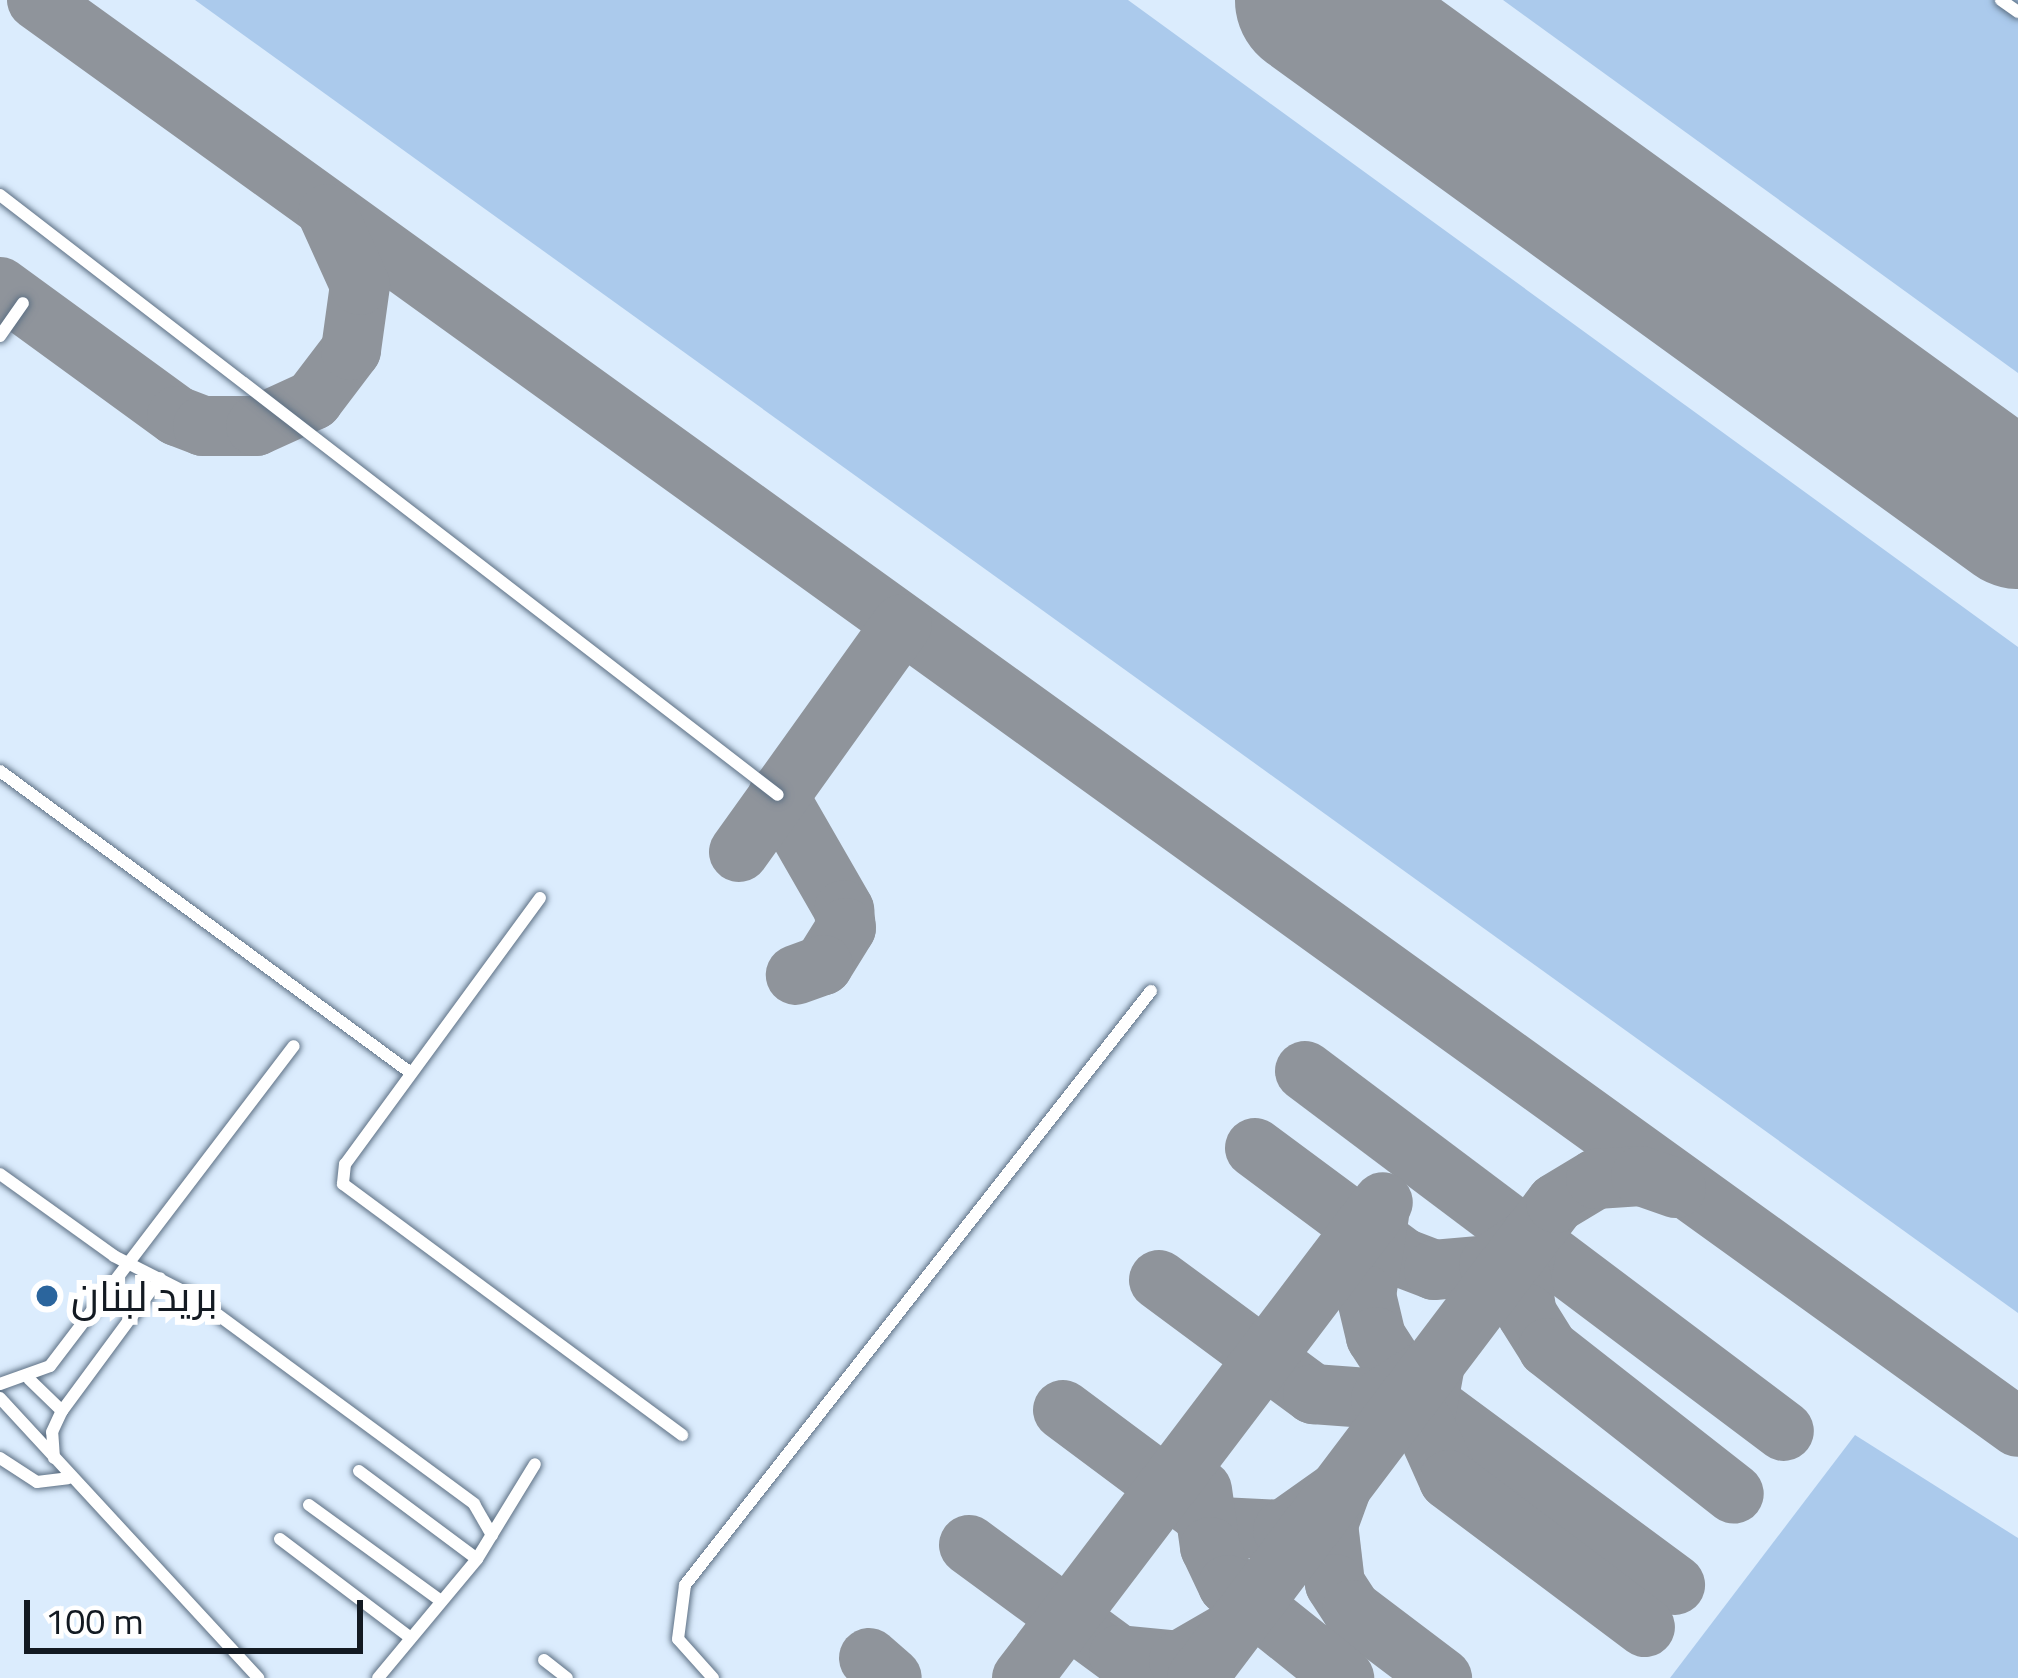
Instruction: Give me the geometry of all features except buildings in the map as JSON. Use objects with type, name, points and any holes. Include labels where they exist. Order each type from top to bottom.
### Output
[{"type":"lane","points":[[2001,0],[2018,12]]},
{"type":"lane","points":[[0,195],[778,795]]},
{"type":"lane","points":[[0,336],[23,303]]},
{"type":"lane","points":[[0,771],[411,1073]]},
{"type":"lane","points":[[540,898],[345,1164],[347,1190],[682,1435]]},
{"type":"lane","points":[[713,1678],[678,1639],[676,1612],[685,1586],[1151,992]]},
{"type":"lane","points":[[0,1384],[29,1379],[50,1366],[294,1046]]},
{"type":"lane","points":[[0,1174],[130,1265],[160,1278],[474,1504],[492,1535]]},
{"type":"lane","points":[[57,1464],[51,1443],[62,1411],[160,1278]]},
{"type":"lane","points":[[29,1379],[62,1411]]},
{"type":"lane","points":[[0,1398],[68,1478],[258,1678]]},
{"type":"lane","points":[[0,1458],[37,1482],[68,1478]]},
{"type":"lane","points":[[378,1678],[477,1558],[535,1464]]},
{"type":"lane","points":[[358,1471],[477,1558]]},
{"type":"lane","points":[[309,1505],[441,1601]]},
{"type":"lane","points":[[280,1539],[411,1638]]},
{"type":"lane","points":[[544,1660],[567,1678]]},
{"type":"shaded area","points":[[0,0],[2018,0],[2018,1678],[0,1678]]},
{"type":"shaded area","points":[[195,0],[1128,0],[2018,647],[2018,1313]]},
{"type":"shaded area","points":[[1503,0],[2018,0],[2018,373]]},
{"type":"shaded area","points":[[1855,1435],[2018,1538],[2018,1678],[1670,1678]]},
{"type":"taxiway","points":[[37,0],[2018,1427]]},
{"type":"taxiway","points":[[0,287],[177,416],[203,426],[256,426],[313,400],[351,350],[360,285],[328,214]]},
{"type":"taxiway","points":[[739,852],[902,624]]},
{"type":"taxiway","points":[[778,795],[844,910],[846,928],[823,965],[796,975]]},
{"type":"taxiway","points":[[1305,1071],[1784,1431]]},
{"type":"taxiway","points":[[1255,1148],[1403,1258],[1434,1270],[1489,1265],[1529,1238],[1521,1277],[1527,1314],[1548,1348],[1734,1494]]},
{"type":"taxiway","points":[[1197,1678],[1556,1203],[1596,1179],[1641,1176],[1676,1188]]},
{"type":"taxiway","points":[[1022,1678],[1383,1202]]},
{"type":"taxiway","points":[[1379,1215],[1366,1295],[1376,1337],[1409,1388],[1675,1585]]},
{"type":"taxiway","points":[[1159,1280],[1313,1394],[1381,1399],[1435,1364],[1424,1424],[1449,1480],[1645,1627]]},
{"type":"taxiway","points":[[1063,1410],[1220,1527],[1283,1530],[1341,1489],[1328,1524],[1335,1584],[1352,1610],[1442,1678]]},
{"type":"taxiway","points":[[1202,1490],[1210,1547],[1228,1585],[1344,1678]]},
{"type":"taxiway","points":[[969,1545],[1119,1655],[1179,1661],[1229,1632]]},
{"type":"taxiway","points":[[869,1658],[892,1678]]},
{"type":"runway","points":[[1311,0],[2018,512]]},
{"type":"place","name":"بريد لبنان","points":[[47,1296]]}]
